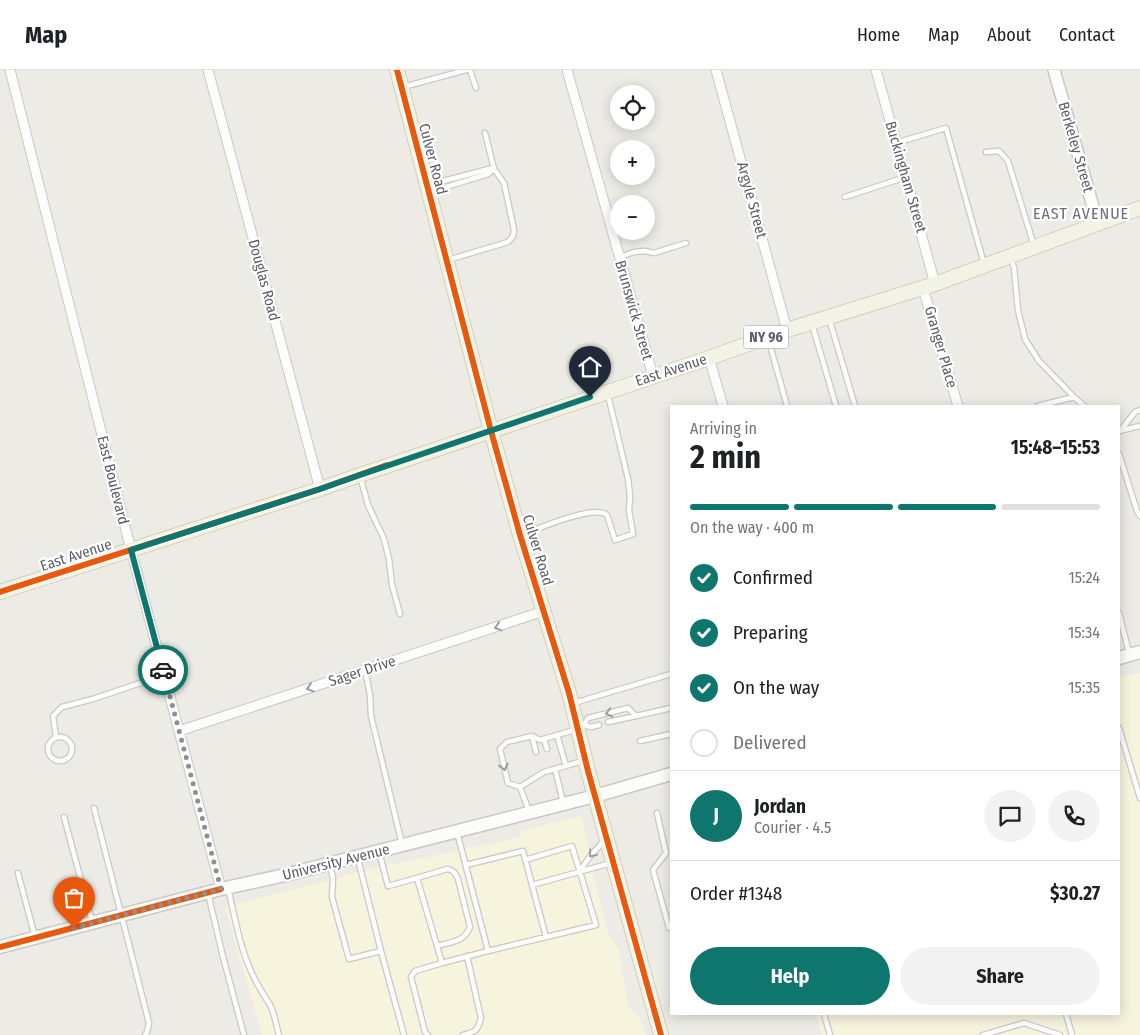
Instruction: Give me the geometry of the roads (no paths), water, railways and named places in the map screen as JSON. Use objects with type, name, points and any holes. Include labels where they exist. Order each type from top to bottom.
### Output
[{"type":"main road","name":"Culver Road","points":[[397,70],[491,431],[571,704],[581,727],[585,760],[661,1035]]},
{"type":"main road","name":"East Avenue","points":[[0,592],[320,489],[811,322],[929,286],[1140,208]]},
{"type":"main road","name":"University Avenue","points":[[0,947],[208,892],[329,864],[595,796],[670,774]]},
{"type":"street","name":"East Boulevard","points":[[10,70],[131,550],[179,731],[224,888]]},
{"type":"street","name":"Douglas Road","points":[[208,70],[320,489]]},
{"type":"street","name":"Brunswick Street","points":[[567,70],[653,376]]},
{"type":"street","name":"Argyle Street","points":[[716,70],[787,330]]},
{"type":"street","name":"Buckingham Street","points":[[876,70],[906,178],[929,286]]},
{"type":"street","name":"Berkeley Street","points":[[1054,70],[1098,224]]},
{"type":"street","name":"Granger Place","points":[[929,286],[958,405]]},
{"type":"street","points":[[709,358],[723,405]]},
{"type":"street","name":"Sager Drive","points":[[179,731],[544,611]]},
{"type":"lane","points":[[401,88],[466,70]]},
{"type":"lane","points":[[470,70],[476,88]]},
{"type":"lane","points":[[896,142],[946,128],[985,266]]},
{"type":"lane","points":[[446,261],[508,242],[513,236],[514,230],[504,183],[494,170],[485,133]]},
{"type":"lane","points":[[986,152],[1000,150],[1008,160],[1034,248]]},
{"type":"lane","points":[[428,189],[489,169],[494,170]]},
{"type":"lane","points":[[845,197],[906,178]]},
{"type":"lane","points":[[619,257],[634,252],[645,251],[654,253],[686,243]]},
{"type":"lane","points":[[1010,256],[1014,268],[1018,310],[1025,339],[1039,361],[1083,405]]},
{"type":"lane","points":[[829,317],[855,405]]},
{"type":"lane","points":[[811,322],[836,405]]},
{"type":"lane","points":[[767,337],[787,405]]},
{"type":"lane","points":[[520,535],[592,512],[601,512],[607,515],[615,540],[633,534],[629,510],[628,479],[607,392]]},
{"type":"lane","points":[[1042,405],[1074,397]]},
{"type":"lane","points":[[1120,430],[1135,412],[1140,410]]},
{"type":"lane","points":[[1120,431],[1140,426]]},
{"type":"lane","points":[[1120,457],[1140,516]]},
{"type":"lane","points":[[360,475],[368,504],[384,539],[389,558],[392,585],[400,614]]},
{"type":"lane","points":[[1120,618],[1129,655]]},
{"type":"lane","points":[[365,670],[370,695],[371,716],[402,845]]},
{"type":"lane","points":[[571,704],[670,674]]},
{"type":"lane","points":[[56,737],[53,716],[62,707],[93,699],[164,675]]},
{"type":"lane","points":[[581,727],[588,718],[628,708],[636,716]]},
{"type":"lane","points":[[608,722],[670,708]]},
{"type":"lane","points":[[530,812],[520,787],[508,782],[500,749],[507,742],[532,736],[540,740],[581,727],[599,725]]},
{"type":"lane","points":[[1120,731],[1140,798]]},
{"type":"lane","points":[[640,740],[670,734]]},
{"type":"lane","points":[[557,735],[566,766]]},
{"type":"lane","points":[[532,736],[536,752]]},
{"type":"lane","points":[[56,737],[65,737],[71,743],[71,755],[64,760],[57,761],[48,753],[48,745],[56,737]]},
{"type":"lane","points":[[544,739],[547,749]]},
{"type":"lane","points":[[520,787],[542,773],[585,760]]},
{"type":"lane","points":[[550,764],[554,769],[563,804]]},
{"type":"lane","points":[[540,766],[542,773]]},
{"type":"lane","points":[[94,808],[149,1023],[145,1035]]},
{"type":"lane","points":[[657,813],[669,852],[653,870],[668,928],[670,927]]},
{"type":"lane","points":[[64,817],[93,922]]},
{"type":"lane","points":[[457,831],[488,951]]},
{"type":"lane","points":[[579,872],[606,838]]},
{"type":"lane","points":[[428,1035],[425,1032],[411,976],[415,971],[442,962],[596,925],[572,846],[525,860]]},
{"type":"lane","points":[[379,851],[388,886],[446,869],[454,872],[458,879],[470,927],[468,934],[462,938],[437,946]]},
{"type":"lane","points":[[466,865],[522,851],[546,938]]},
{"type":"lane","points":[[357,856],[404,1035]]},
{"type":"lane","points":[[532,886],[613,863]]},
{"type":"lane","points":[[329,864],[333,878],[332,896],[349,959],[381,951]]},
{"type":"lane","points":[[18,873],[36,938]]},
{"type":"lane","points":[[418,878],[442,962]]},
{"type":"lane","points":[[224,888],[246,959],[251,972],[271,1006],[279,1035]]},
{"type":"lane","points":[[208,892],[225,966],[244,1035]]},
{"type":"lane","points":[[462,1035],[474,1032],[480,1026],[481,1018],[467,956]]},
{"type":"lane","points":[[824,1015],[830,1035]]},
{"type":"lane","points":[[1066,1015],[1072,1035]]},
{"type":"lane","points":[[983,1035],[1024,1023],[1060,1035]]},
{"type":"district","name":"EAST AVENUE","points":[[1081,213]]}]
